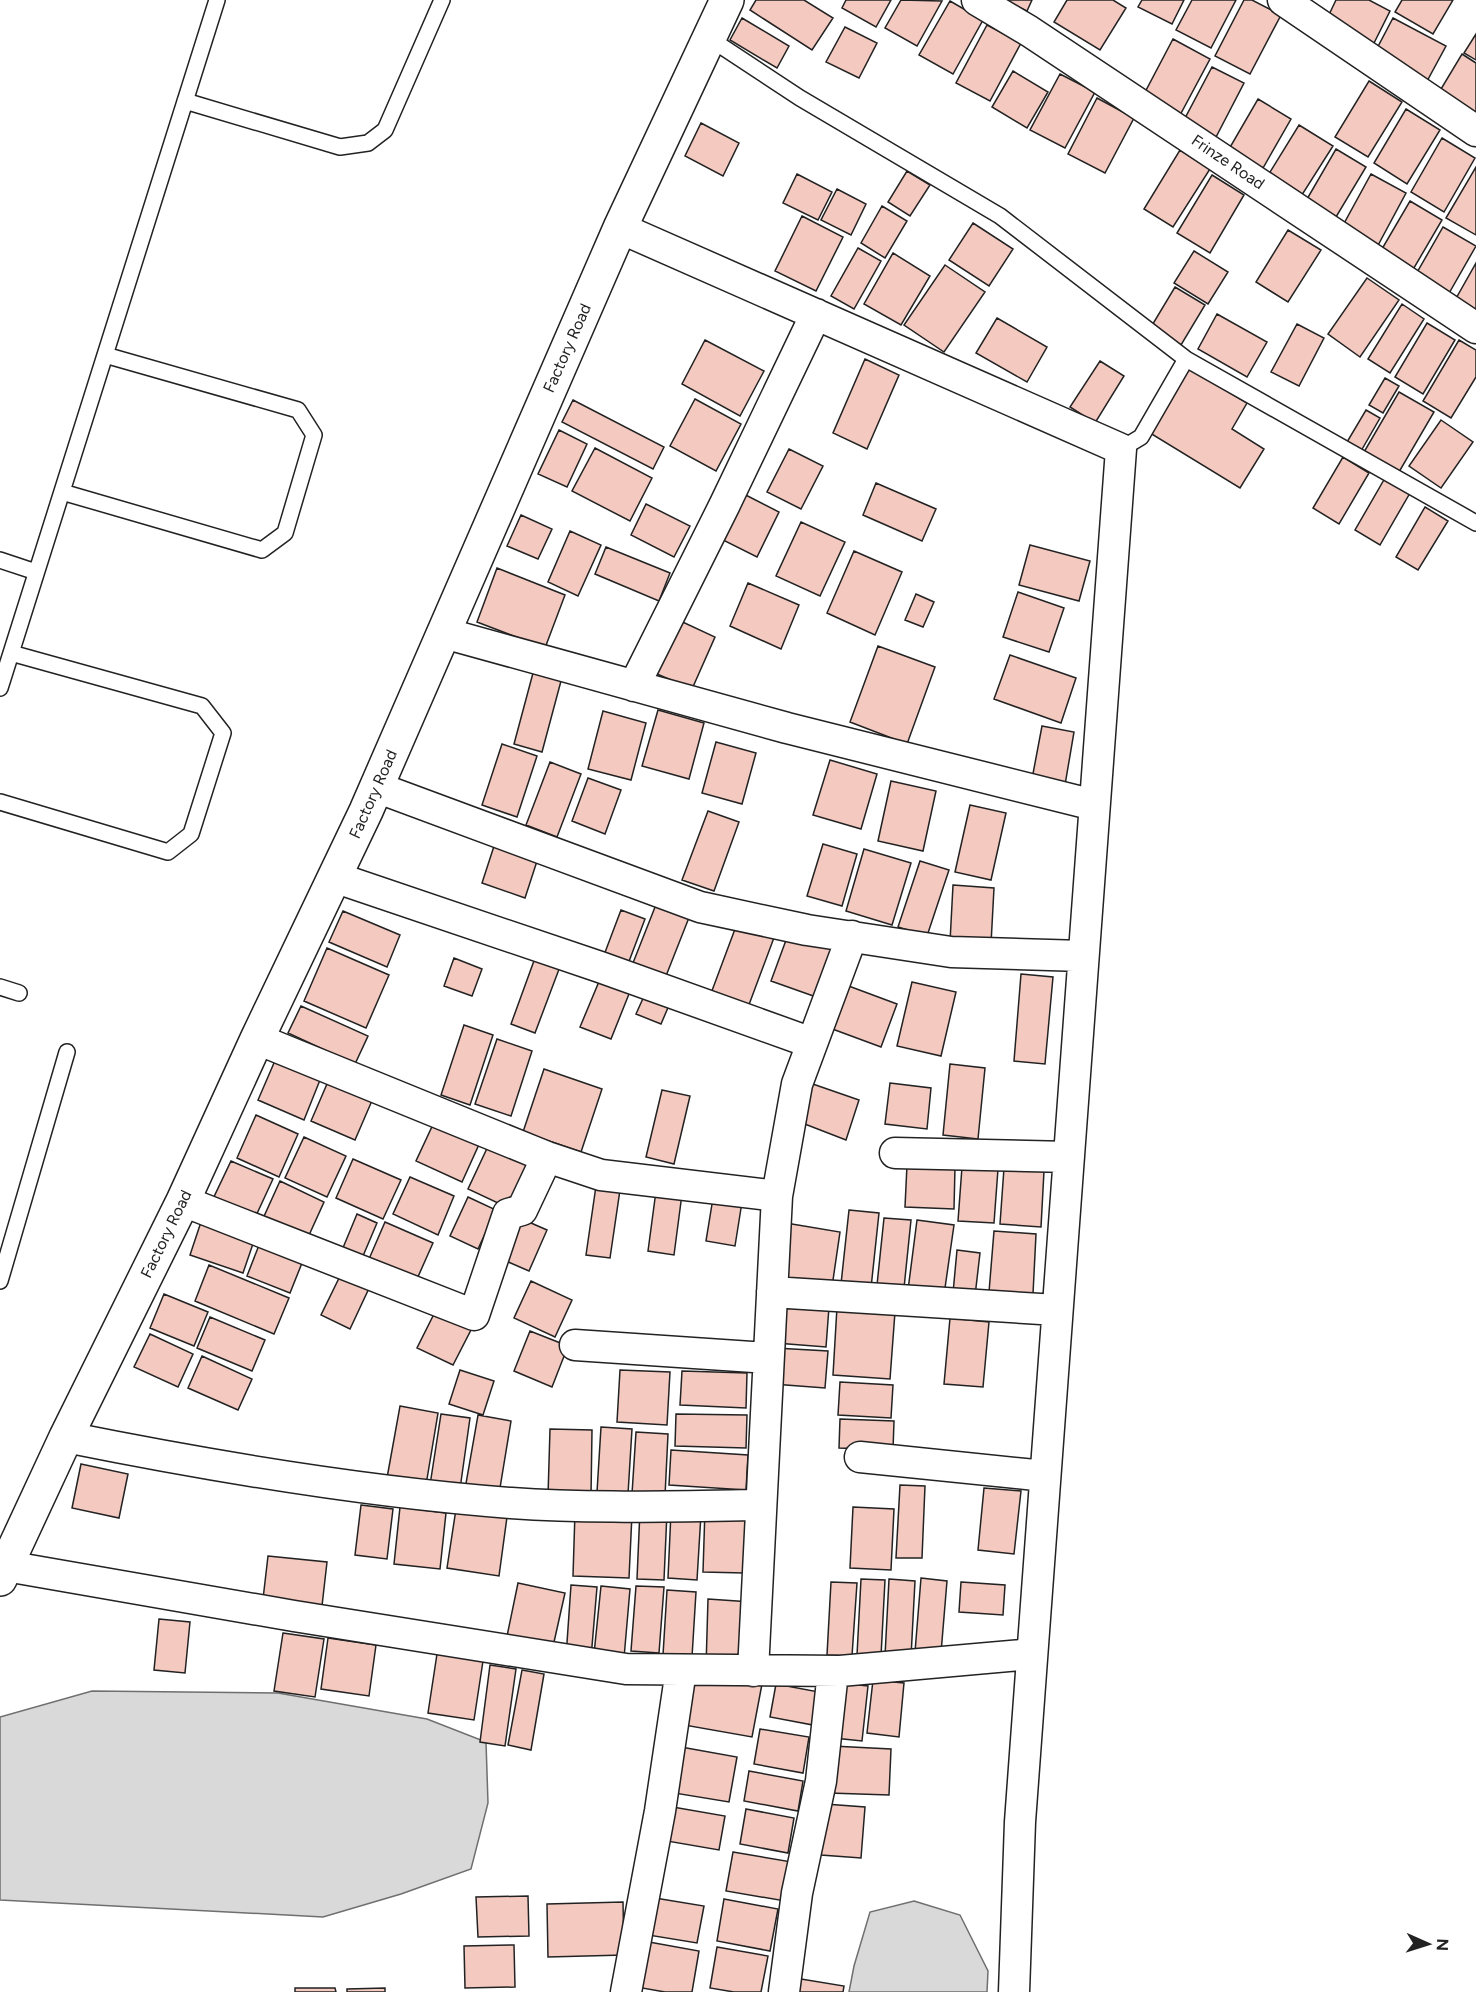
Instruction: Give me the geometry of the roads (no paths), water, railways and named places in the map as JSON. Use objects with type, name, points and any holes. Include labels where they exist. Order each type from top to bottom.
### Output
[{"type":"street","name":"Factory Road","points":[[3,1572],[66,1437],[183,1201],[376,787],[620,228],[727,0]]},
{"type":"street","name":"Frinze Road","points":[[977,0],[1029,31],[1476,328]]},
{"type":"street","points":[[1283,0],[1476,131]]},
{"type":"street","points":[[620,228],[1120,449],[1020,1822],[1014,1992]]},
{"type":"street","points":[[634,686],[816,314]]},
{"type":"street","points":[[444,633],[787,728],[1094,805]]},
{"type":"street","points":[[376,787],[700,907],[807,930],[951,952],[1083,956]]},
{"type":"street","points":[[334,878],[600,967],[812,1043]]},
{"type":"street","points":[[753,1671],[777,1196],[797,1084],[852,936]]},
{"type":"street","points":[[257,1039],[547,1157],[601,1175],[777,1196]]},
{"type":"street","points":[[895,1153],[1069,1157]]},
{"type":"street","points":[[183,1201],[474,1315],[508,1214],[522,1210],[547,1157]]},
{"type":"street","points":[[772,1292],[1058,1310]]},
{"type":"street","points":[[575,1345],[768,1358]]},
{"type":"street","points":[[66,1437],[177,1459],[390,1489],[511,1503],[666,1507],[761,1504]]},
{"type":"street","points":[[860,1457],[1046,1476]]},
{"type":"street","points":[[3,1572],[614,1667],[833,1672],[1032,1654]]},
{"type":"street","points":[[626,1992],[660,1811],[681,1670]]},
{"type":"street","points":[[784,1992],[797,1893],[821,1780],[833,1672]]},
{"type":"lane","points":[[0,688],[217,0]]},
{"type":"lane","points":[[185,101],[340,147],[368,143],[385,130],[442,0]]},
{"type":"lane","points":[[709,38],[800,98],[1000,216],[1186,359],[1476,524]]},
{"type":"lane","points":[[62,492],[262,550],[285,533],[314,435],[298,410],[105,355]]},
{"type":"lane","points":[[1120,449],[1141,437],[1186,359]]},
{"type":"lane","points":[[0,560],[36,572]]},
{"type":"lane","points":[[0,802],[168,852],[191,834],[222,733],[202,706],[11,653]]},
{"type":"lane","points":[[0,987],[19,993]]},
{"type":"lane","points":[[0,1281],[7,1231],[67,1052]]}]
